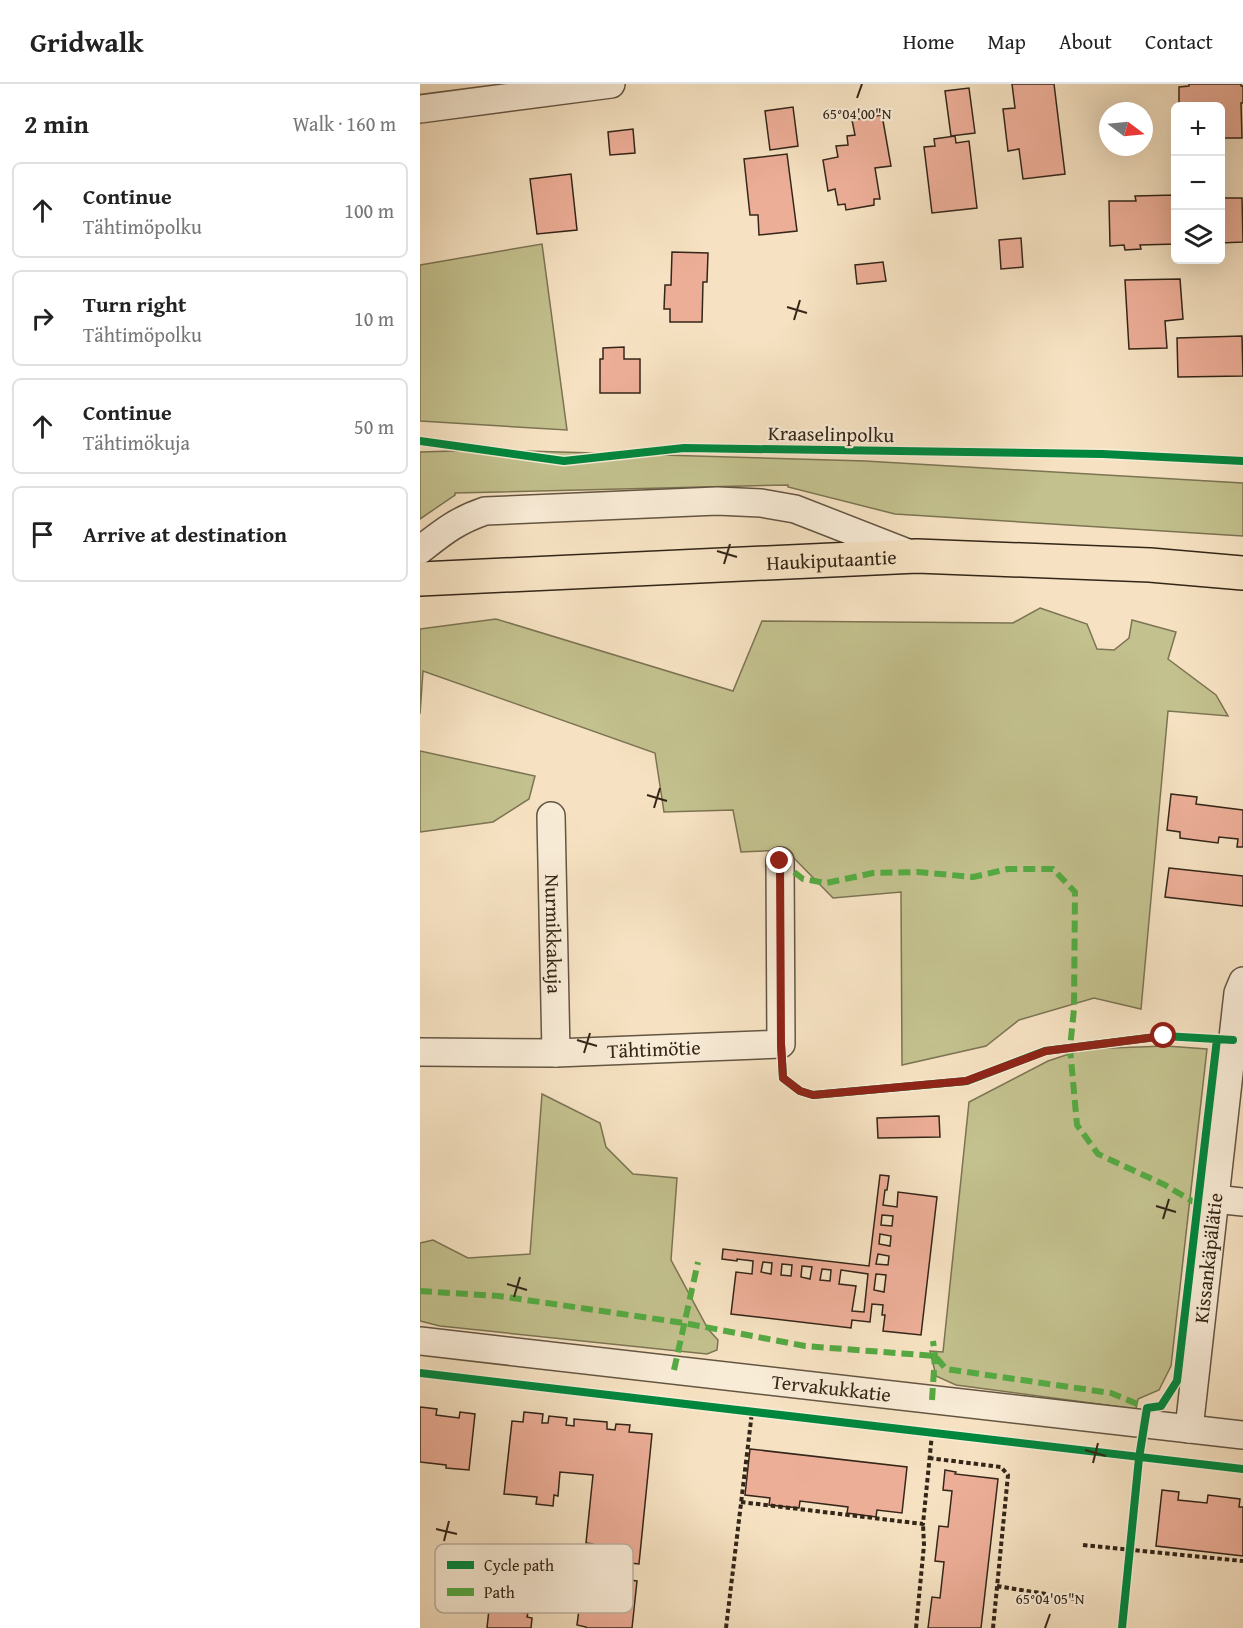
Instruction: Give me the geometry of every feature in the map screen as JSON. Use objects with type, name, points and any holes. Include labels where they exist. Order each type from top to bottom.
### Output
[{"type":"main road","name":"Haukiputaantie","points":[[420,579],[917,556],[1150,565],[1243,573]]},
{"type":"street","points":[[420,109],[611,84]]},
{"type":"street","points":[[420,550],[447,529],[485,511],[717,501],[761,503],[795,509],[917,556]]},
{"type":"street","name":"Nurmikkakuja","points":[[551,816],[556,1053]]},
{"type":"street","name":"Tähtimötie","points":[[420,1052],[556,1053],[781,1044],[780,861]]},
{"type":"street","name":"Kissankäpälätie","points":[[1189,1429],[1215,1199],[1237,1072],[1238,993],[1243,981]]},
{"type":"street","points":[[1215,1199],[1243,1202]]},
{"type":"street","name":"Tervakukkatie","points":[[420,1341],[1243,1435]]},
{"type":"path","points":[[743,1411],[764,1414]]},
{"type":"path","points":[[726,1628],[752,1412]]},
{"type":"path","points":[[921,1432],[943,1435]]},
{"type":"path","points":[[916,1628],[932,1434]]},
{"type":"path","points":[[929,1458],[1001,1467],[1008,1474],[993,1628]]},
{"type":"path","points":[[741,1502],[923,1524]]},
{"type":"path","points":[[1129,1562],[1131,1539]]},
{"type":"path","points":[[1083,1545],[1243,1561]]},
{"type":"path","points":[[997,1586],[1076,1599]]},
{"type":"shaded area","points":[[542,244],[567,430],[420,421],[420,265]]},
{"type":"shaded area","points":[[487,450],[865,461],[1243,483],[1243,536],[895,514],[788,487],[788,485],[455,493],[420,519],[420,452]]},
{"type":"shaded area","points":[[1040,608],[1087,624],[1097,649],[1114,650],[1129,638],[1132,620],[1176,632],[1168,659],[1216,695],[1228,716],[1168,711],[1141,1009],[1094,998],[1019,1020],[986,1046],[902,1065],[901,892],[833,898],[786,850],[741,852],[733,810],[664,812],[655,753],[423,671],[420,714],[420,629],[496,619],[733,691],[762,621],[1013,623]]},
{"type":"shaded area","points":[[420,751],[535,776],[529,799],[493,822],[420,832]]},
{"type":"shaded area","points":[[1166,1046],[1207,1049],[1171,1366],[1159,1390],[1138,1399],[1136,1409],[956,1385],[936,1376],[930,1351],[943,1352],[969,1102],[1048,1061],[1084,1049]]},
{"type":"shaded area","points":[[542,1094],[600,1123],[606,1147],[633,1174],[677,1178],[671,1260],[708,1329],[718,1340],[717,1350],[707,1354],[440,1326],[420,1321],[420,1243],[433,1240],[468,1258],[530,1254]]},
{"type":"building","points":[[1012,84],[1054,84],[1065,174],[1023,179],[1019,149],[1008,151],[1003,109],[1015,108]]},
{"type":"building","points":[[1189,84],[1241,84],[1243,86],[1242,138],[1225,138],[1225,102],[1179,102],[1179,87],[1189,86]]},
{"type":"building","points":[[969,88],[975,133],[951,136],[945,91]]},
{"type":"building","points":[[793,107],[798,146],[770,150],[765,111]]},
{"type":"building","points":[[882,115],[891,166],[875,168],[880,199],[874,199],[874,205],[846,210],[845,204],[838,205],[835,189],[828,191],[823,160],[838,157],[836,146],[848,145],[847,136],[855,135],[852,120]]},
{"type":"building","points":[[633,129],[635,153],[610,155],[608,132]]},
{"type":"building","points":[[955,136],[956,143],[969,141],[977,208],[932,213],[924,147],[935,146],[934,139]]},
{"type":"building","points":[[787,154],[797,231],[759,235],[758,215],[750,215],[744,159]]},
{"type":"building","points":[[571,174],[577,230],[537,234],[530,179]]},
{"type":"building","points":[[1171,195],[1171,244],[1140,245],[1141,249],[1125,250],[1124,245],[1110,246],[1109,201],[1136,201],[1135,196]]},
{"type":"building","points":[[1225,198],[1242,198],[1243,242],[1225,243]]},
{"type":"building","points":[[1021,238],[1023,267],[1001,269],[999,240]]},
{"type":"building","points":[[672,252],[708,253],[707,282],[703,282],[702,322],[670,322],[670,309],[664,309],[665,285],[671,285]]},
{"type":"building","points":[[883,262],[886,281],[857,284],[855,265]]},
{"type":"building","points":[[1180,279],[1183,319],[1165,321],[1167,348],[1129,349],[1125,280]]},
{"type":"building","points":[[1242,336],[1243,376],[1178,377],[1177,338]]},
{"type":"building","points":[[624,347],[624,359],[640,359],[640,393],[600,393],[600,359],[603,359],[603,348]]},
{"type":"building","points":[[1171,794],[1197,797],[1196,804],[1243,810],[1243,847],[1237,847],[1238,839],[1219,837],[1218,843],[1180,838],[1180,832],[1167,830]]},
{"type":"building","points":[[1169,868],[1243,876],[1243,906],[1165,897]]},
{"type":"building","points":[[939,1116],[940,1137],[878,1138],[877,1118]]},
{"type":"building","points":[[880,1175],[889,1176],[883,1205],[897,1207],[898,1192],[937,1197],[921,1335],[883,1331],[885,1315],[882,1315],[883,1305],[872,1304],[870,1322],[852,1320],[851,1328],[731,1314],[736,1272],[752,1274],[753,1261],[722,1259],[723,1249],[869,1266]],"holes":[[[882,1215],[893,1216],[892,1226],[881,1225]],[[880,1234],[891,1236],[890,1246],[879,1244]],[[878,1254],[889,1256],[888,1265],[876,1264]],[[763,1262],[772,1263],[771,1274],[761,1272]],[[782,1264],[792,1265],[791,1276],[781,1275]],[[802,1266],[812,1267],[810,1279],[801,1277]],[[822,1269],[831,1270],[830,1281],[820,1280]],[[841,1270],[868,1274],[864,1312],[852,1311],[856,1286],[839,1284]],[[876,1274],[886,1275],[884,1292],[874,1290]]]},
{"type":"building","points":[[420,1407],[437,1409],[436,1415],[459,1418],[460,1412],[475,1414],[469,1470],[420,1462]]},
{"type":"building","points":[[524,1412],[543,1414],[542,1423],[548,1423],[549,1416],[567,1418],[566,1425],[574,1426],[574,1419],[607,1422],[607,1429],[615,1430],[616,1424],[630,1425],[629,1432],[652,1434],[639,1564],[633,1563],[633,1544],[586,1543],[593,1475],[560,1472],[558,1496],[554,1495],[553,1506],[536,1504],[537,1497],[504,1494],[512,1421],[523,1422]]},
{"type":"building","points":[[750,1449],[907,1467],[902,1513],[877,1510],[876,1517],[847,1513],[848,1507],[800,1501],[799,1508],[769,1505],[770,1498],[745,1495]]},
{"type":"building","points":[[945,1470],[956,1472],[955,1474],[998,1479],[981,1628],[928,1628],[932,1597],[940,1598],[944,1562],[935,1561],[939,1526],[948,1527],[952,1491],[943,1490]]},
{"type":"building","points":[[1162,1490],[1179,1492],[1178,1500],[1207,1503],[1208,1495],[1240,1499],[1239,1507],[1243,1507],[1243,1556],[1156,1546]]},
{"type":"building","points":[[633,1580],[637,1581],[632,1628],[586,1628],[577,1625],[579,1613],[633,1613]]},
{"type":"building","points":[[489,1613],[528,1613],[527,1617],[532,1618],[531,1628],[487,1628]]},
{"type":"marked path","points":[[780,861],[803,879],[826,883],[873,873],[918,872],[973,877],[1008,869],[1053,869],[1075,892],[1074,1009],[1070,1048],[1077,1125],[1098,1154],[1165,1185],[1197,1204]]},
{"type":"marked path","points":[[674,1370],[698,1262]]},
{"type":"marked path","points":[[420,1291],[499,1296],[684,1323],[805,1346],[935,1356],[946,1369],[1111,1393],[1147,1408]]},
{"type":"marked path","points":[[932,1400],[935,1356],[933,1341]]},
{"type":"cycle path","name":"Kraaselinpolku","points":[[420,441],[564,461],[684,448],[1103,454],[1243,461]]},
{"type":"cycle path","points":[[781,1044],[783,1078],[800,1091],[813,1095],[967,1081],[1045,1051],[1164,1036],[1233,1040]]},
{"type":"cycle path","points":[[1122,1628],[1139,1458],[1147,1408],[1161,1406],[1177,1381],[1217,1039]]},
{"type":"cycle path","points":[[420,1373],[1243,1469]]},
{"type":"route","points":[[780,861],[783,1078],[800,1091],[813,1095],[966,1081],[1046,1051],[1164,1036]]}]
